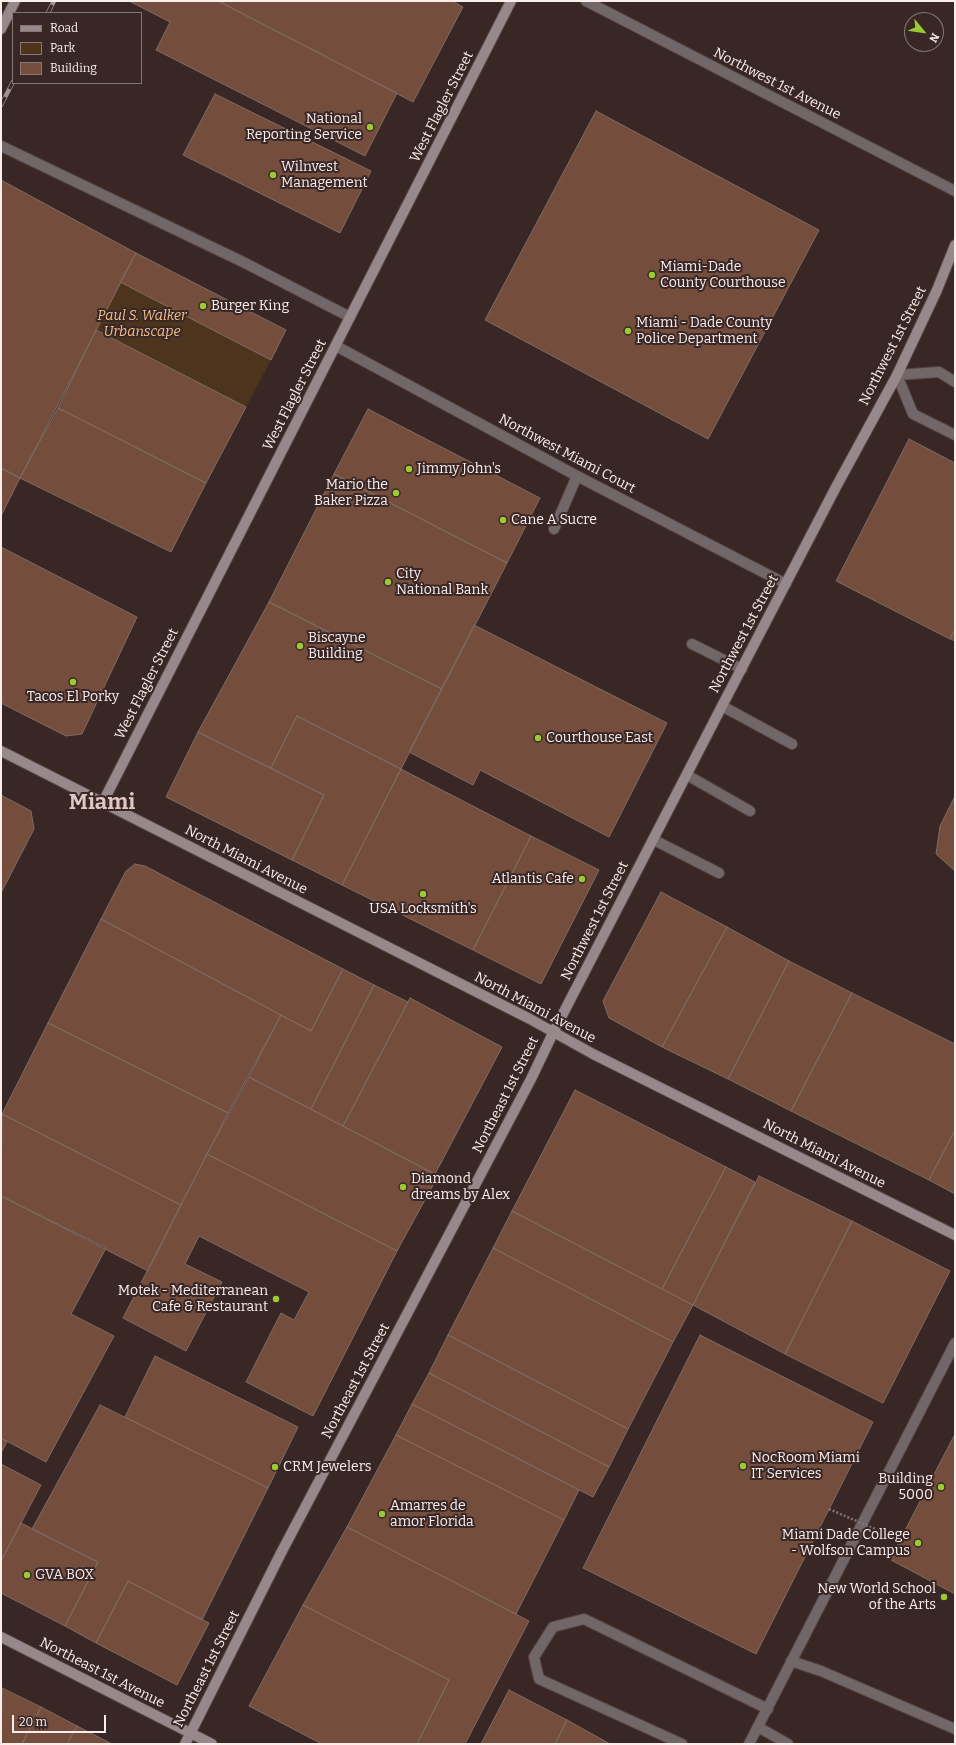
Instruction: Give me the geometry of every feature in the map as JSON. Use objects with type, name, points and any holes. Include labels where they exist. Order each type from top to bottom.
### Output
[{"type":"main road","points":[[1,28],[15,1]]},
{"type":"main road","name":"West Flagler Street","points":[[103,802],[512,1]]},
{"type":"main road","name":"Northwest 1st Street","points":[[553,1033],[722,706],[897,375],[937,290],[955,245]]},
{"type":"main road","name":"North Miami Avenue","points":[[1,751],[530,1019],[593,1054],[955,1235]]},
{"type":"main road","name":"Northeast 1st Street","points":[[185,1744],[281,1553],[528,1086],[553,1033]]},
{"type":"main road","name":"Northeast 1st Avenue","points":[[1,1637],[212,1744]]},
{"type":"street","name":"Northwest 1st Avenue","points":[[586,1],[955,191]]},
{"type":"street","points":[[1,146],[69,180],[243,262],[350,317]]},
{"type":"street","name":"Northwest Miami Court","points":[[336,346],[577,476],[786,584]]},
{"type":"street","points":[[955,382],[939,372],[897,375],[913,414],[955,435]]},
{"type":"street","points":[[554,529],[577,476]]},
{"type":"street","points":[[692,644],[742,669]]},
{"type":"street","points":[[722,706],[792,744]]},
{"type":"street","points":[[687,775],[750,811]]},
{"type":"street","points":[[654,840],[719,873]]},
{"type":"street","points":[[750,1744],[791,1661],[955,1343]]},
{"type":"street","points":[[682,1744],[539,1679],[534,1656],[553,1627],[584,1619],[768,1709]]},
{"type":"street","points":[[791,1661],[821,1670],[955,1729]]},
{"type":"street","points":[[758,1727],[788,1744]]},
{"type":"path","points":[[829,1510],[900,1540]]},
{"type":"green space","name":"Paul S. Walker Urbanscape","points":[[120,282],[271,360],[246,407],[96,330]]},
{"type":"building","points":[[129,1],[218,1],[397,93],[365,156],[156,50],[170,22]]},
{"type":"building","points":[[218,1],[452,1],[463,7],[413,102]]},
{"type":"building","points":[[215,94],[371,171],[340,233],[183,155]]},
{"type":"building","name":"Miami-Dade County Courthouse","points":[[596,111],[819,230],[708,439],[485,320]]},
{"type":"building","points":[[1,180],[136,253],[20,478],[1,468]]},
{"type":"building","name":"Burger King","points":[[136,253],[286,330],[271,360],[120,282]]},
{"type":"building","points":[[96,330],[246,407],[206,483],[58,408]]},
{"type":"building","points":[[58,408],[206,483],[171,552],[20,478]]},
{"type":"building","points":[[368,409],[540,498],[507,563],[334,474]]},
{"type":"building","points":[[909,439],[955,463],[955,629],[950,639],[836,581]]},
{"type":"building","points":[[1,468],[20,478],[1,516]]},
{"type":"building","name":"City National Bank","points":[[334,474],[507,563],[442,689],[269,602]]},
{"type":"building","points":[[1,547],[137,617],[82,734],[66,736],[1,703]]},
{"type":"building","name":"Biscayne Building","points":[[269,602],[442,689],[401,769],[297,716],[271,768],[198,732]]},
{"type":"building","name":"Courthouse East","points":[[474,625],[667,723],[609,837],[480,770],[473,785],[409,752]]},
{"type":"building","points":[[955,629],[955,641],[950,639]]},
{"type":"building","points":[[297,716],[401,769],[342,885],[292,860],[324,795],[271,768]]},
{"type":"building","points":[[198,732],[324,795],[292,860],[166,797]]},
{"type":"building","points":[[401,769],[531,836],[473,950],[342,885]]},
{"type":"building","points":[[1,795],[31,811],[34,829],[1,893]]},
{"type":"building","points":[[955,796],[955,871],[936,854],[940,826]]},
{"type":"building","points":[[531,836],[599,870],[541,984],[473,950]]},
{"type":"building","points":[[135,864],[145,866],[343,969],[311,1031],[101,919],[126,871]]},
{"type":"building","points":[[661,892],[727,927],[662,1047],[609,1018],[603,1001]]},
{"type":"building","points":[[101,919],[281,1015],[228,1113],[48,1023]]},
{"type":"building","points":[[727,927],[789,961],[728,1079],[662,1047]]},
{"type":"building","points":[[789,961],[852,993],[791,1111],[728,1079]]},
{"type":"building","points":[[343,969],[374,985],[311,1109],[249,1077],[281,1015],[311,1031]]},
{"type":"building","points":[[374,985],[408,1002],[343,1126],[311,1109]]},
{"type":"building","points":[[852,993],[955,1044],[955,1130],[929,1180],[791,1111]]},
{"type":"building","points":[[410,998],[502,1047],[435,1174],[343,1126]]},
{"type":"building","points":[[48,1023],[228,1113],[181,1205],[2,1114]]},
{"type":"building","points":[[249,1077],[438,1176],[397,1251],[207,1154]]},
{"type":"building","points":[[575,1090],[726,1167],[662,1289],[512,1211]]},
{"type":"building","points":[[2,1114],[181,1205],[148,1271],[1,1196]]},
{"type":"building","points":[[955,1130],[955,1194],[929,1180]]},
{"type":"building","points":[[207,1154],[397,1251],[313,1416],[246,1382],[281,1313],[294,1320],[309,1292],[199,1236],[185,1264],[222,1282],[186,1351],[123,1318]]},
{"type":"building","points":[[726,1167],[755,1182],[693,1305],[662,1289]]},
{"type":"building","points":[[759,1176],[852,1221],[785,1354],[693,1305]]},
{"type":"building","points":[[1,1196],[106,1248],[71,1314],[114,1336],[46,1462],[1,1438]]},
{"type":"building","points":[[512,1211],[693,1305],[673,1342],[493,1248]]},
{"type":"building","points":[[852,1221],[950,1271],[883,1403],[785,1354]]},
{"type":"building","points":[[493,1248],[673,1342],[628,1429],[448,1335]]},
{"type":"building","points":[[448,1335],[628,1429],[609,1467],[429,1373]]},
{"type":"building","name":"NocRoom Miami IT Services","points":[[700,1335],[873,1422],[756,1654],[583,1568]]},
{"type":"building","points":[[155,1356],[298,1427],[268,1488],[125,1417]]},
{"type":"building","points":[[429,1373],[609,1467],[593,1497],[412,1404]]},
{"type":"building","points":[[412,1404],[579,1490],[564,1520],[396,1435]]},
{"type":"building","points":[[100,1405],[268,1488],[202,1620],[128,1581],[96,1643],[65,1626],[98,1562],[32,1529]]},
{"type":"building","name":"Building 5000","points":[[955,1434],[955,1594],[891,1560]]},
{"type":"building","points":[[396,1435],[564,1520],[516,1614],[347,1527]]},
{"type":"building","points":[[1,1438],[7,1442],[1,1453]]},
{"type":"building","points":[[1,1464],[41,1485],[1,1561]]},
{"type":"building","points":[[21,1523],[98,1562],[65,1626],[1,1593],[1,1561]]},
{"type":"building","points":[[347,1527],[529,1621],[465,1744],[417,1744],[449,1680],[303,1605]]},
{"type":"building","points":[[128,1581],[209,1623],[177,1685],[96,1643]]},
{"type":"building","points":[[303,1605],[449,1680],[417,1744],[322,1744],[249,1706]]},
{"type":"building","points":[[2,1688],[41,1707],[22,1744],[1,1744]]},
{"type":"building","points":[[509,1690],[567,1720],[555,1744],[481,1744]]},
{"type":"building","points":[[41,1707],[77,1726],[67,1744],[22,1744]]},
{"type":"building","points":[[567,1720],[610,1744],[555,1744]]},
{"type":"building","points":[[77,1726],[112,1744],[67,1744]]},
{"type":"railway","points":[[48,12],[54,1]]},
{"type":"railway","points":[[1,105],[12,84]]},
{"type":"place","name":"National Reporting Service","points":[[370,127]]},
{"type":"place","name":"Wilnvest Management","points":[[273,175]]},
{"type":"place","name":"Miami-Dade County Courthouse","points":[[652,275]]},
{"type":"place","name":"Burger King","points":[[203,306]]},
{"type":"place","name":"Miami - Dade County Police Department","points":[[628,331]]},
{"type":"place","name":"Jimmy John's","points":[[409,469]]},
{"type":"place","name":"Mario the Baker Pizza","points":[[396,493]]},
{"type":"place","name":"Cane A Sucre","points":[[503,520]]},
{"type":"place","name":"City National Bank","points":[[388,582]]},
{"type":"place","name":"Biscayne Building","points":[[300,646]]},
{"type":"place","name":"Tacos El Porky","points":[[73,682]]},
{"type":"place","name":"Courthouse East","points":[[538,738]]},
{"type":"place","name":"Atlantis Cafe","points":[[582,879]]},
{"type":"place","name":"USA Locksmith's","points":[[423,894]]},
{"type":"place","name":"Diamond dreams by Alex","points":[[403,1187]]},
{"type":"place","name":"Motek - Mediterranean Cafe & Restaurant","points":[[276,1299]]},
{"type":"place","name":"NocRoom Miami IT Services","points":[[743,1466]]},
{"type":"place","name":"CRM Jewelers","points":[[275,1467]]},
{"type":"place","name":"Building 5000","points":[[941,1487]]},
{"type":"place","name":"Amarres de amor Florida","points":[[382,1514]]},
{"type":"place","name":"Miami Dade College - Wolfson Campus","points":[[918,1543]]},
{"type":"place","name":"GVA BOX","points":[[27,1575]]},
{"type":"place","name":"New World School of the Arts","points":[[944,1597]]},
{"type":"district","name":"Miami","points":[[102,803]]}]
